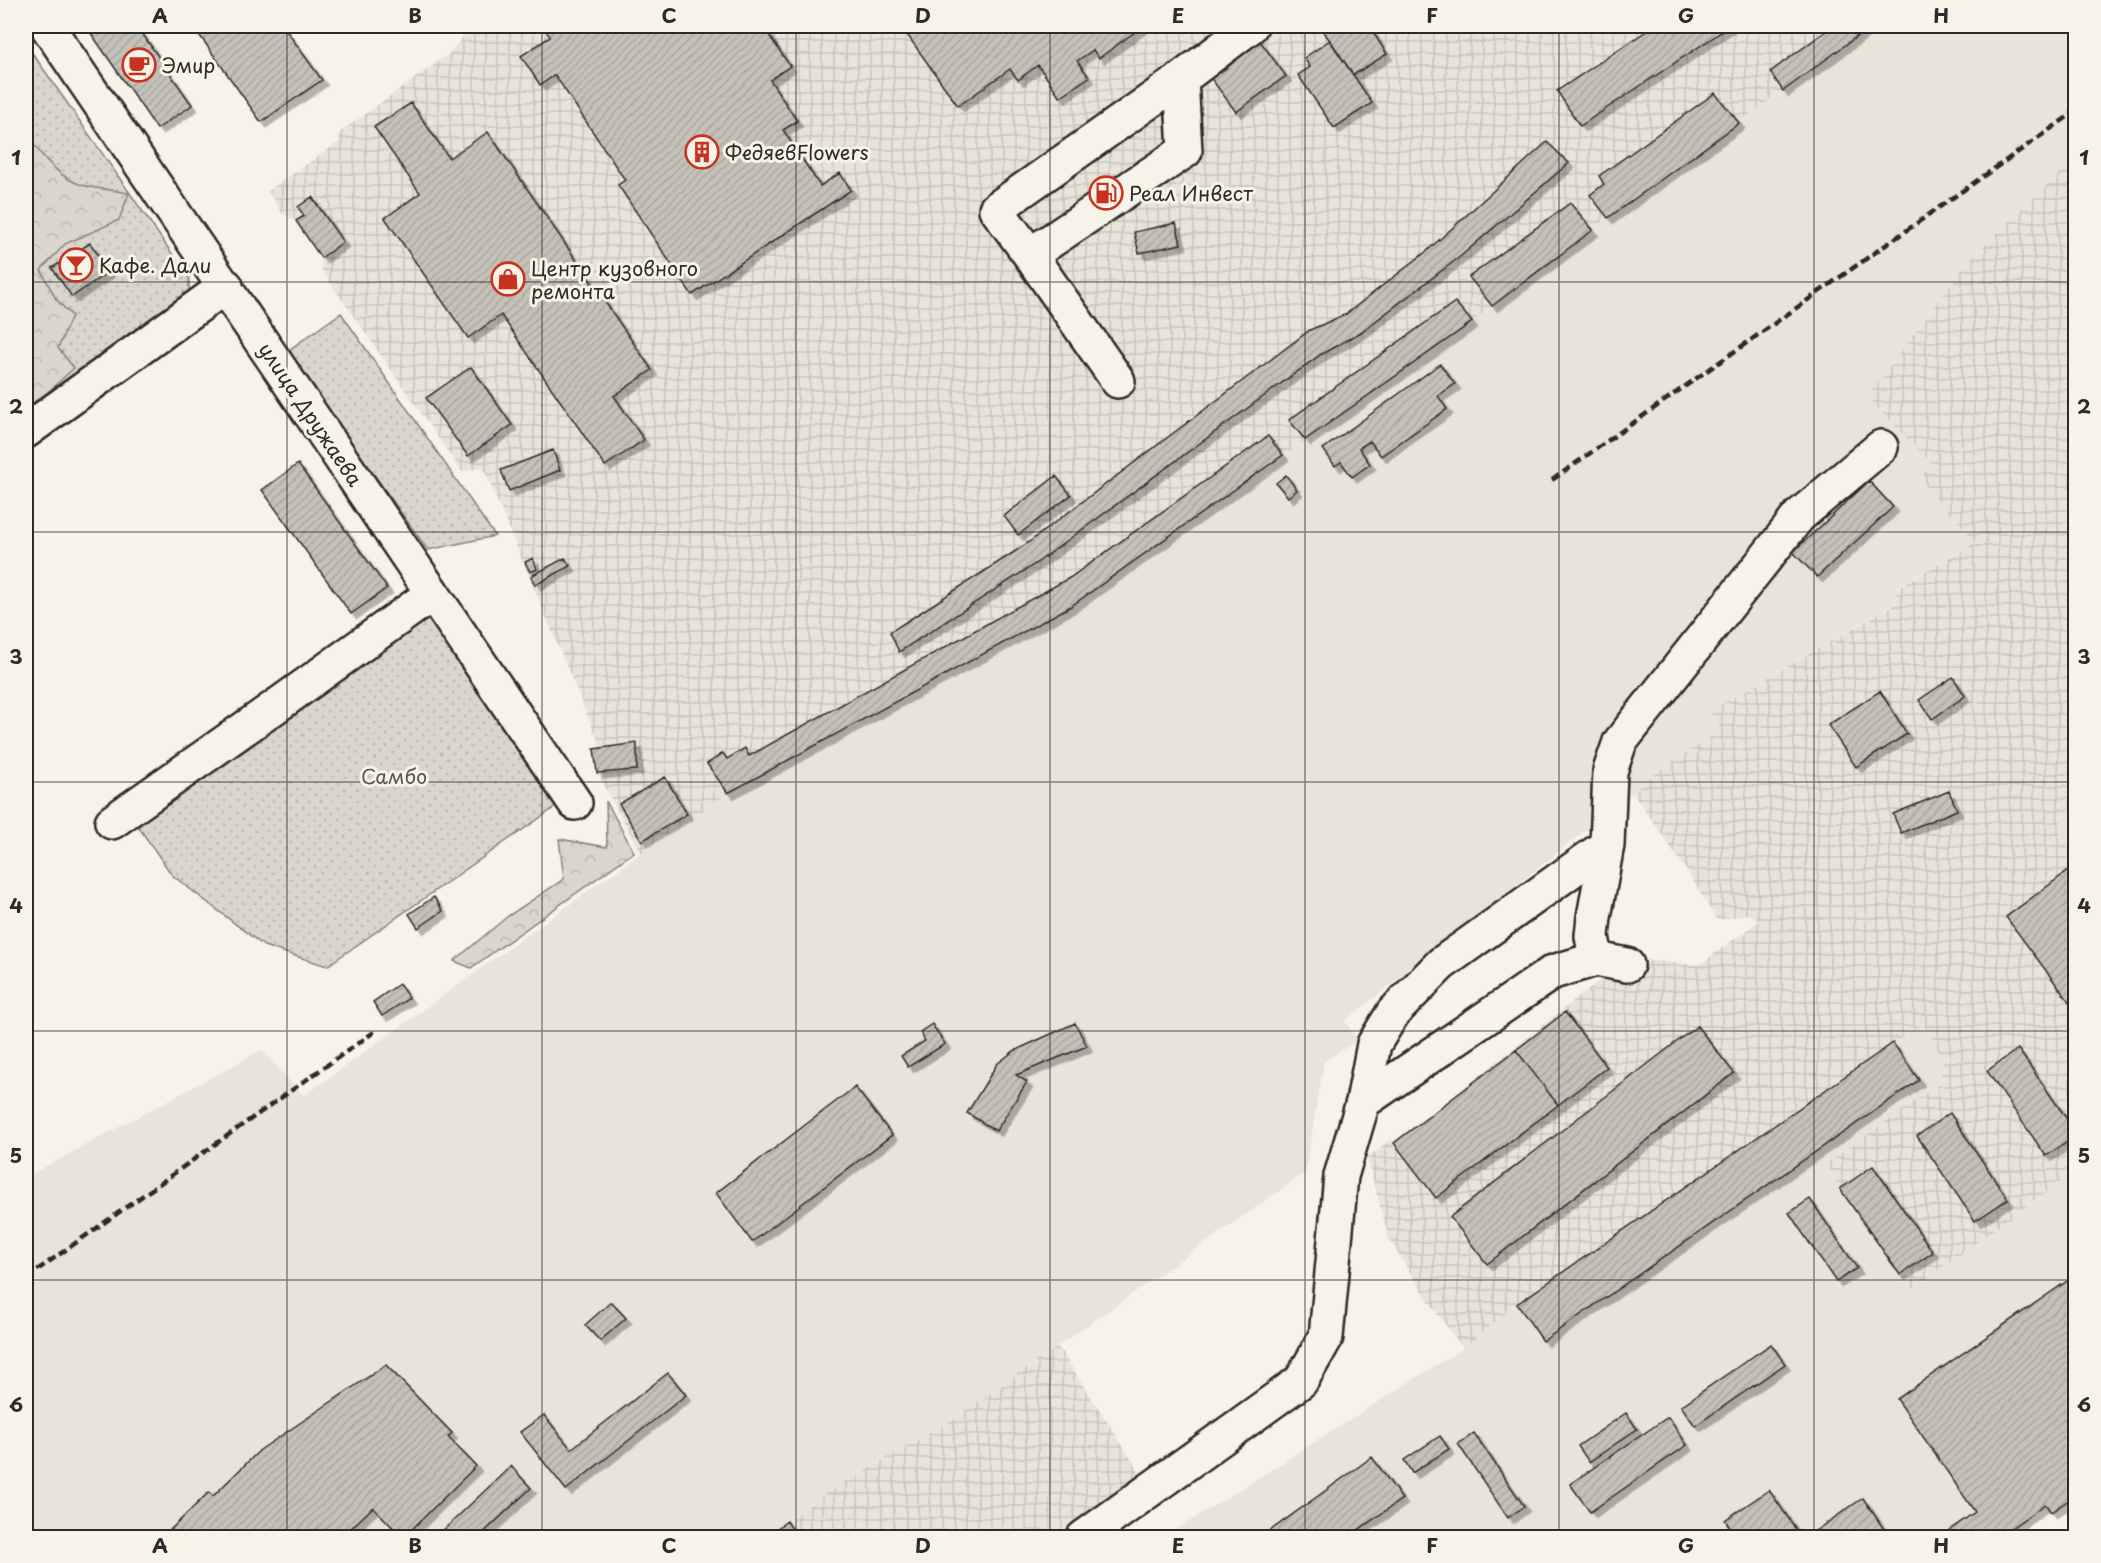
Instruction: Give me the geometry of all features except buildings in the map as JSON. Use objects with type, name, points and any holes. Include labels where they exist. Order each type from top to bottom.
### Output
[{"type":"street","name":"улица Дружаева","points":[[47,26],[226,286],[575,803]]},
{"type":"street","points":[[1118,381],[996,209],[1181,79],[1251,26]]},
{"type":"street","points":[[1030,255],[1185,151],[1181,79]]},
{"type":"street","points":[[26,431],[226,286]]},
{"type":"street","points":[[1363,1102],[1552,972],[1612,962],[1592,936],[1607,845],[1610,771],[1620,742],[1799,516],[1881,447]]},
{"type":"street","points":[[112,822],[432,594]]},
{"type":"street","points":[[1083,1538],[1301,1381],[1326,1337],[1341,1176],[1363,1102],[1374,1044],[1393,1013],[1441,964],[1607,845]]},
{"type":"shaded area","points":[[472,26],[1871,26],[1608,218],[1472,322],[1071,606],[728,793],[641,853],[597,773],[594,749],[601,748],[483,467],[462,472],[322,271],[321,258],[296,221],[282,213],[268,191],[339,142],[340,132],[449,54]]},
{"type":"shaded area","points":[[1871,26],[2075,26],[2075,158],[1967,262],[1867,397],[1933,464],[1920,479],[1975,543],[1896,587],[1897,602],[1710,711],[1721,730],[1645,780],[1633,793],[1345,1021],[1357,1040],[1324,1062],[1305,1173],[952,1420],[834,1488],[764,1537],[26,1538],[26,1177],[262,1050],[304,1096],[728,793],[1071,606],[1472,322],[1608,218]]},
{"type":"shaded area","points":[[2075,158],[2076,808],[2063,812],[2060,835],[2076,855],[2075,1171],[1912,1289],[1840,1189],[1826,1164],[1939,1084],[1943,1058],[1923,1024],[1517,1304],[1463,1348],[1431,1305],[1389,1240],[1367,1158],[1391,1139],[1395,1143],[1610,972],[1643,960],[1699,965],[1759,921],[1749,914],[1717,920],[1687,871],[1633,793],[1645,780],[1721,730],[1710,711],[1897,603],[1896,588],[1975,543],[1920,479],[1932,464],[1867,397],[1967,262]]},
{"type":"shaded area","points":[[2075,808],[2075,855],[2060,835],[2063,812]]},
{"type":"shaded area","points":[[1923,1024],[1943,1058],[1939,1084],[1826,1165],[1900,1275],[1912,1288],[2075,1171],[2075,1495],[2051,1512],[2045,1504],[1997,1537],[1163,1538],[1463,1348],[1517,1304]]},
{"type":"shaded area","points":[[1058,1346],[1143,1477],[1051,1537],[798,1537],[787,1521],[834,1488],[952,1420]]},
{"type":"green space","points":[[26,44],[189,278],[189,296],[26,418]]},
{"type":"green space","points":[[26,133],[50,164],[73,182],[129,193],[119,220],[65,244],[41,270],[56,299],[72,316],[58,348],[74,368],[26,408]]},
{"type":"green space","points":[[341,313],[495,536],[428,550],[286,352]]},
{"type":"green space","name":"Самбо","points":[[428,605],[561,803],[327,966],[264,946],[172,875],[135,822]]},
{"type":"green space","points":[[606,801],[634,852],[471,968],[454,961],[508,916],[564,879],[559,839],[607,847]]},
{"type":"railway","points":[[1552,480],[2076,111]]},
{"type":"railway","points":[[26,1278],[374,1032]]},
{"type":"place","name":"Эмир","points":[[139,65]]},
{"type":"place","name":"ФедяевFlowers","points":[[702,152]]},
{"type":"place","name":"Реал Инвест","points":[[1106,193]]},
{"type":"place","name":"Кафе. Дали","points":[[76,265]]},
{"type":"place","name":"Центр кузовного ремонта","points":[[508,279]]}]
